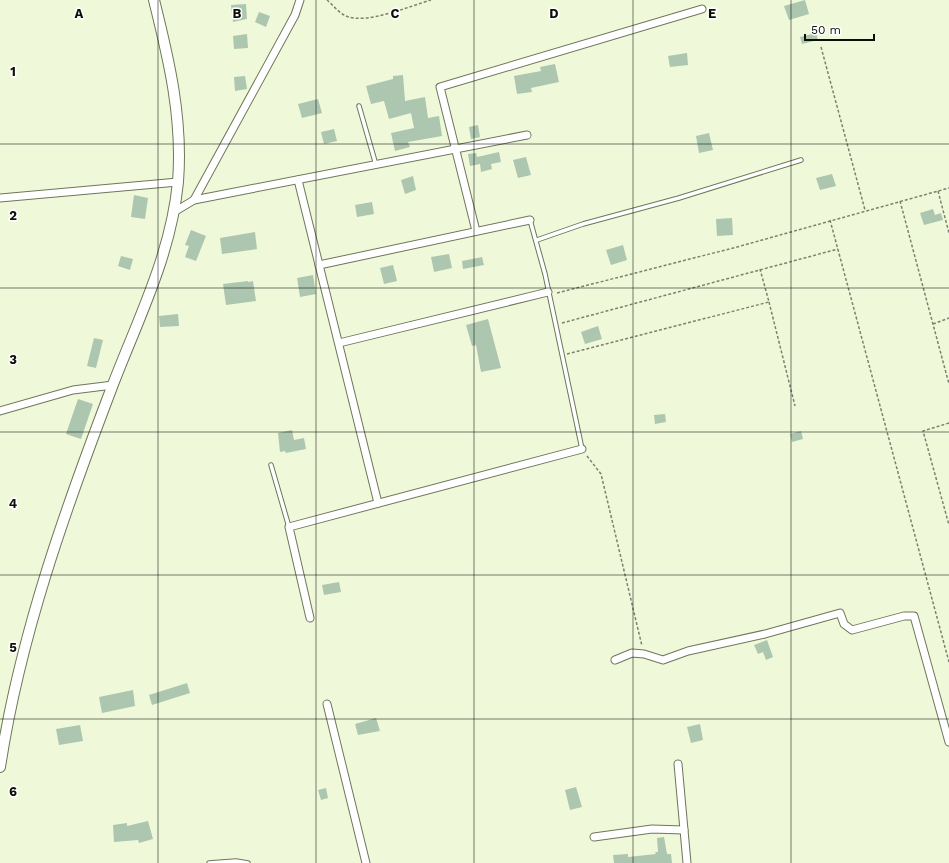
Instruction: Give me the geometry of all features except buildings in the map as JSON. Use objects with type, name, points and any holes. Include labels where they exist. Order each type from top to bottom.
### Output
[{"type":"main road","points":[[0,767],[34,610],[113,386],[154,283],[164,254],[174,212],[178,182],[178,126],[174,87],[154,0]]},
{"type":"street","points":[[194,200],[295,15],[300,0]]},
{"type":"street","points":[[476,231],[440,87],[702,9]]},
{"type":"street","points":[[174,212],[194,200],[527,135]]},
{"type":"street","points":[[298,180],[378,503]]},
{"type":"street","points":[[0,198],[178,182]]},
{"type":"street","points":[[319,265],[530,220]]},
{"type":"street","points":[[339,343],[549,293]]},
{"type":"street","points":[[0,411],[73,390],[113,386]]},
{"type":"street","points":[[310,618],[290,527],[582,449]]},
{"type":"street","points":[[615,660],[632,653],[644,654],[663,660],[688,651],[765,634],[840,613],[844,624],[852,630],[904,616],[914,616],[949,742]]},
{"type":"street","points":[[328,704],[366,863]]},
{"type":"street","points":[[678,764],[687,863]]},
{"type":"street","points":[[594,837],[652,829],[684,830]]},
{"type":"lane","points":[[359,106],[376,165]]},
{"type":"lane","points":[[536,240],[583,224],[679,198],[801,160]]},
{"type":"lane","points":[[530,220],[549,293],[582,449]]},
{"type":"lane","points":[[271,465],[290,527]]},
{"type":"lane","points":[[209,863],[236,860],[248,863]]},
{"type":"path","points":[[327,0],[346,16],[359,19],[372,18],[431,0]]},
{"type":"path","points":[[821,47],[865,210]]},
{"type":"path","points":[[549,293],[737,247],[865,210],[949,188]]},
{"type":"path","points":[[938,191],[949,233]]},
{"type":"path","points":[[900,201],[949,384]]},
{"type":"path","points":[[830,220],[949,662]]},
{"type":"path","points":[[555,324],[838,249]]},
{"type":"path","points":[[760,269],[795,406]]},
{"type":"path","points":[[562,355],[769,302]]},
{"type":"path","points":[[933,324],[949,318]]},
{"type":"path","points":[[949,423],[923,431],[949,525]]},
{"type":"path","points":[[582,449],[602,474],[644,654]]}]
